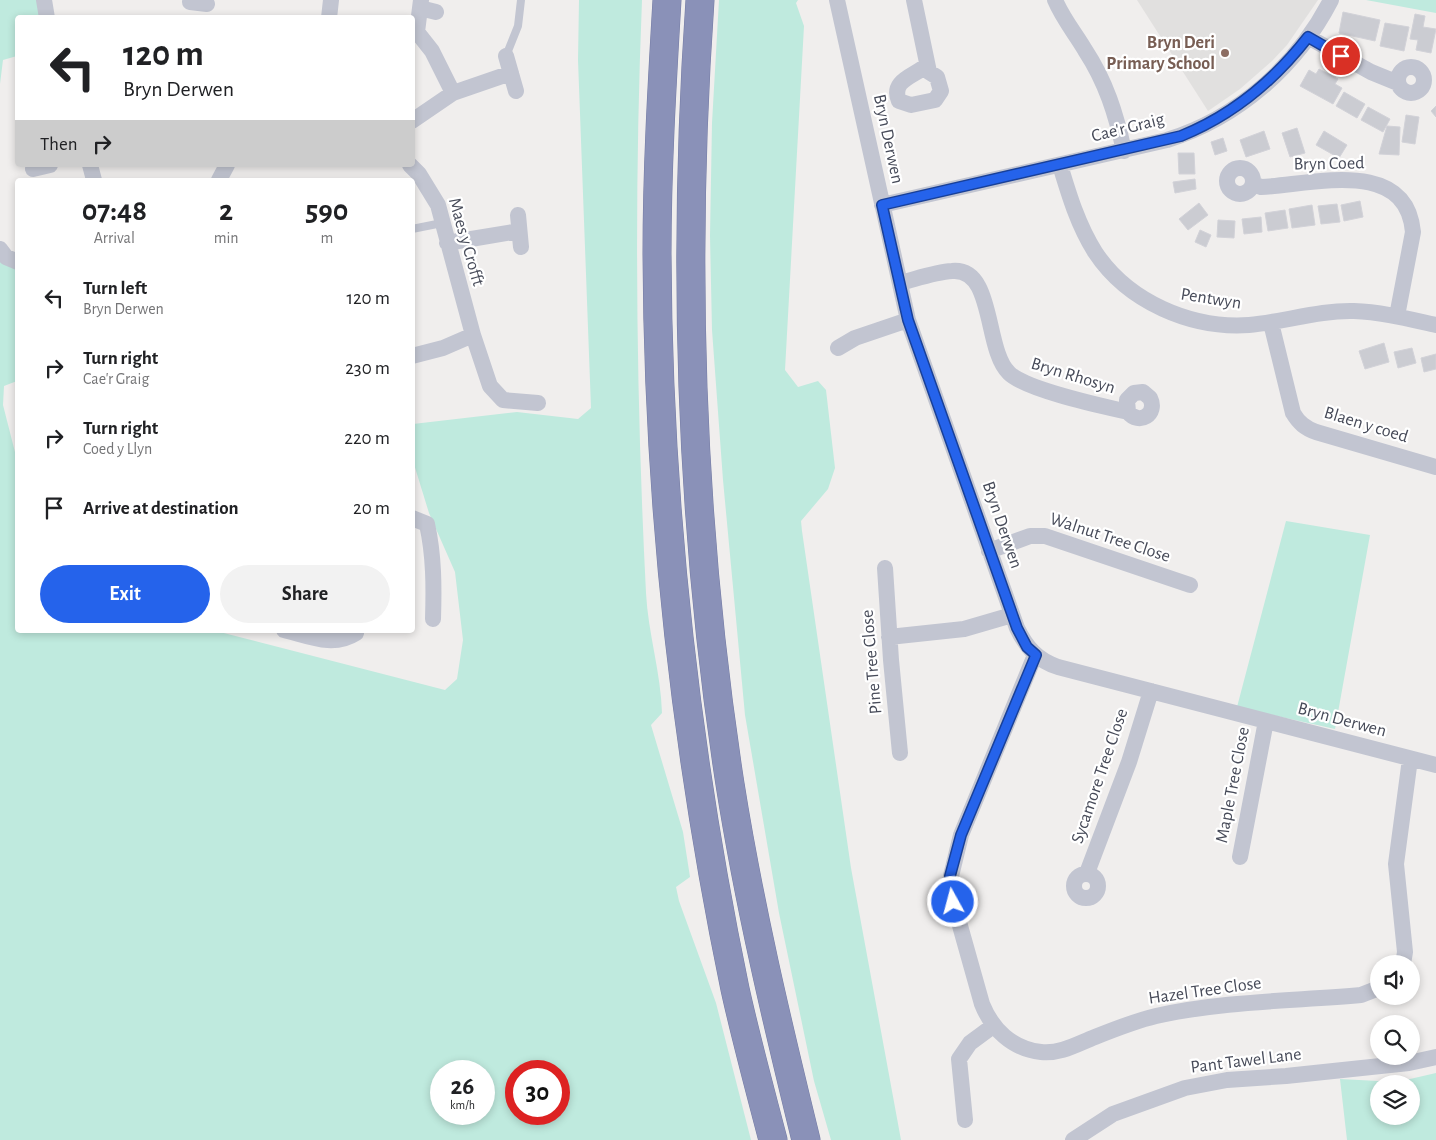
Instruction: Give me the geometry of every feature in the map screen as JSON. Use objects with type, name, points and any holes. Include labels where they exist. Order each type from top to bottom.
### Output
[{"type":"highway","points":[[667,0],[659,145],[657,254],[664,457],[678,623],[700,791],[714,880],[735,990],[773,1140]]},
{"type":"highway","points":[[700,0],[695,67],[690,249],[694,434],[702,532],[730,785],[766,976],[806,1140]]},
{"type":"street","points":[[44,0],[46,15]]},
{"type":"street","points":[[329,15],[331,0]]},
{"type":"street","name":"Bryn Derwen","points":[[838,0],[908,320],[1022,639],[1036,655],[1058,667],[1436,765]]},
{"type":"street","points":[[914,0],[927,65]]},
{"type":"street","points":[[1055,0],[1065,21],[1085,49],[1105,85],[1114,106],[1124,151]]},
{"type":"street","name":"Cae'r Graig","points":[[882,205],[1124,151],[1181,136],[1236,108],[1266,84],[1308,37],[1331,0]]},
{"type":"street","points":[[190,2],[207,7]]},
{"type":"street","points":[[426,7],[417,32],[432,51],[453,93]]},
{"type":"street","points":[[1308,37],[1363,68],[1398,84]]},
{"type":"street","points":[[506,56],[516,91]]},
{"type":"street","points":[[415,119],[453,93],[482,81],[511,73]]},
{"type":"street","name":"Pentwyn","points":[[1060,165],[1076,218],[1096,253],[1130,288],[1164,310],[1192,319],[1232,326],[1271,323],[1336,312],[1371,312],[1436,325]]},
{"type":"street","points":[[33,169],[42,167]]},
{"type":"street","name":"Maes y Crofft","points":[[412,167],[419,174],[438,205],[473,335],[480,351],[490,386],[503,400],[538,403]]},
{"type":"street","name":"Bryn Coed","points":[[1253,184],[1261,187],[1319,181],[1358,180],[1383,186],[1402,201],[1412,221],[1413,232],[1397,316]]},
{"type":"street","points":[[447,243],[519,231]]},
{"type":"street","points":[[0,249],[6,257],[15,261]]},
{"type":"street","name":"Bryn Rhosyn","points":[[900,283],[952,271],[962,271],[971,276],[982,292],[994,349],[999,361],[1007,372],[1027,384],[1128,412]]},
{"type":"street","points":[[838,348],[852,331],[908,320]]},
{"type":"street","name":"Blaen y coed","points":[[1271,323],[1293,413],[1298,422],[1316,432],[1436,467]]},
{"type":"street","points":[[415,355],[443,348],[473,335]]},
{"type":"street","points":[[415,519],[427,524],[432,545],[434,567],[433,620]]},
{"type":"street","name":"Walnut Tree Close","points":[[989,551],[1022,538],[1038,535],[1190,586]]},
{"type":"street","name":"Pine Tree Close","points":[[885,568],[889,637],[900,754]]},
{"type":"street","points":[[889,637],[958,630],[1012,615]]},
{"type":"street","points":[[297,633],[336,642],[356,633]]},
{"type":"street","name":"Hazel Tree Close","points":[[1036,655],[961,835],[950,876],[952,897],[976,985],[984,1010],[993,1026],[1019,1046],[1029,1050],[1053,1052],[1070,1048],[1129,1024],[1179,1012],[1221,1006],[1360,995],[1370,991]]},
{"type":"street","name":"Sycamore Tree Close","points":[[1087,873],[1129,762],[1150,691]]},
{"type":"street","name":"Maple Tree Close","points":[[1240,857],[1266,721]]},
{"type":"street","points":[[1404,955],[1396,864],[1410,759]]},
{"type":"street","points":[[965,1120],[959,1059],[970,1043],[993,1026]]},
{"type":"street","name":"Pant Tawel Lane","points":[[1073,1140],[1113,1114],[1185,1088],[1226,1080],[1286,1076],[1409,1063],[1436,1057]]},
{"type":"lane","points":[[506,56],[518,26],[521,0]]},
{"type":"lane","points":[[415,228],[442,222]]},
{"type":"shaded area","name":"Bryn Deri Primary School","points":[[1137,0],[1318,0],[1287,45],[1272,61],[1240,89],[1208,111]]},
{"type":"green space","points":[[0,0],[47,0],[50,15],[15,15],[15,57],[3,60],[0,84]]},
{"type":"green space","points":[[579,0],[642,0],[637,223],[640,445],[647,608],[662,713],[651,725],[683,832],[690,877],[676,887],[679,901],[716,1003],[751,1140],[0,1140],[0,249],[15,260],[15,382],[4,386],[3,405],[15,452],[15,633],[224,633],[445,690],[457,679],[463,640],[455,572],[429,513],[415,468],[415,424],[517,412],[578,419],[591,408],[578,60]]},
{"type":"green space","points":[[719,0],[798,0],[796,3],[804,26],[785,370],[798,387],[818,381],[826,390],[835,468],[828,489],[801,521],[802,531],[851,868],[901,1140],[831,1140],[814,1081],[779,913],[745,715],[723,480],[712,330],[710,236],[712,123]]},
{"type":"green space","points":[[1366,0],[1436,0],[1436,13]]},
{"type":"green space","points":[[1286,521],[1370,535],[1335,729],[1237,707]]},
{"type":"green space","points":[[1436,1073],[1436,1140],[1347,1140],[1340,1079],[1370,1081],[1370,1125],[1420,1125],[1420,1077]]},
{"type":"building","points":[[1343,12],[1380,20],[1375,41],[1339,33]]},
{"type":"building","points":[[1415,14],[1425,16],[1423,27],[1436,29],[1431,53],[1416,50],[1418,40],[1410,39]]},
{"type":"building","points":[[1385,23],[1409,27],[1404,51],[1380,46]]},
{"type":"building","points":[[1319,69],[1338,79],[1335,84],[1342,88],[1333,104],[1300,86],[1309,70],[1316,74]]},
{"type":"building","points":[[1344,92],[1365,104],[1357,118],[1336,106]]},
{"type":"building","points":[[1436,106],[1436,117],[1431,111]]},
{"type":"building","points":[[1368,107],[1390,119],[1383,132],[1361,120]]},
{"type":"building","points":[[1406,115],[1419,117],[1415,144],[1402,142]]},
{"type":"building","points":[[1387,126],[1400,127],[1399,155],[1379,154]]},
{"type":"building","points":[[1297,128],[1305,153],[1290,157],[1282,133]]},
{"type":"building","points":[[1264,131],[1270,149],[1246,157],[1240,140]]},
{"type":"building","points":[[1324,131],[1347,145],[1339,158],[1316,145]]},
{"type":"building","points":[[1223,138],[1227,151],[1215,155],[1211,142]]},
{"type":"building","points":[[1178,153],[1194,153],[1195,174],[1179,174]]},
{"type":"building","points":[[1195,179],[1196,189],[1175,193],[1173,182]]},
{"type":"building","points":[[1360,201],[1363,217],[1344,221],[1341,205]]},
{"type":"building","points":[[1199,203],[1208,215],[1188,230],[1179,219]]},
{"type":"building","points":[[1337,204],[1340,222],[1321,224],[1318,206]]},
{"type":"building","points":[[1312,205],[1315,225],[1292,228],[1289,209]]},
{"type":"building","points":[[1285,210],[1288,228],[1268,231],[1265,213]]},
{"type":"building","points":[[1261,217],[1262,232],[1244,234],[1242,219]]},
{"type":"building","points":[[1218,220],[1235,221],[1234,238],[1217,237]]},
{"type":"building","points":[[1200,230],[1211,235],[1206,247],[1195,242]]},
{"type":"building","points":[[1384,343],[1389,362],[1365,369],[1359,351]]},
{"type":"building","points":[[1412,348],[1416,363],[1398,368],[1394,352]]},
{"type":"building","points":[[1436,354],[1436,369],[1424,372],[1421,358]]},
{"type":"place","name":"Bryn Deri Primary School","points":[[1225,53]]},
{"type":"route","points":[[953,902],[950,876],[961,835],[1036,655],[1027,647],[1017,628],[914,339],[882,205],[1124,151],[1181,136],[1199,129],[1236,108],[1252,96],[1283,67],[1308,37],[1341,56]]}]
